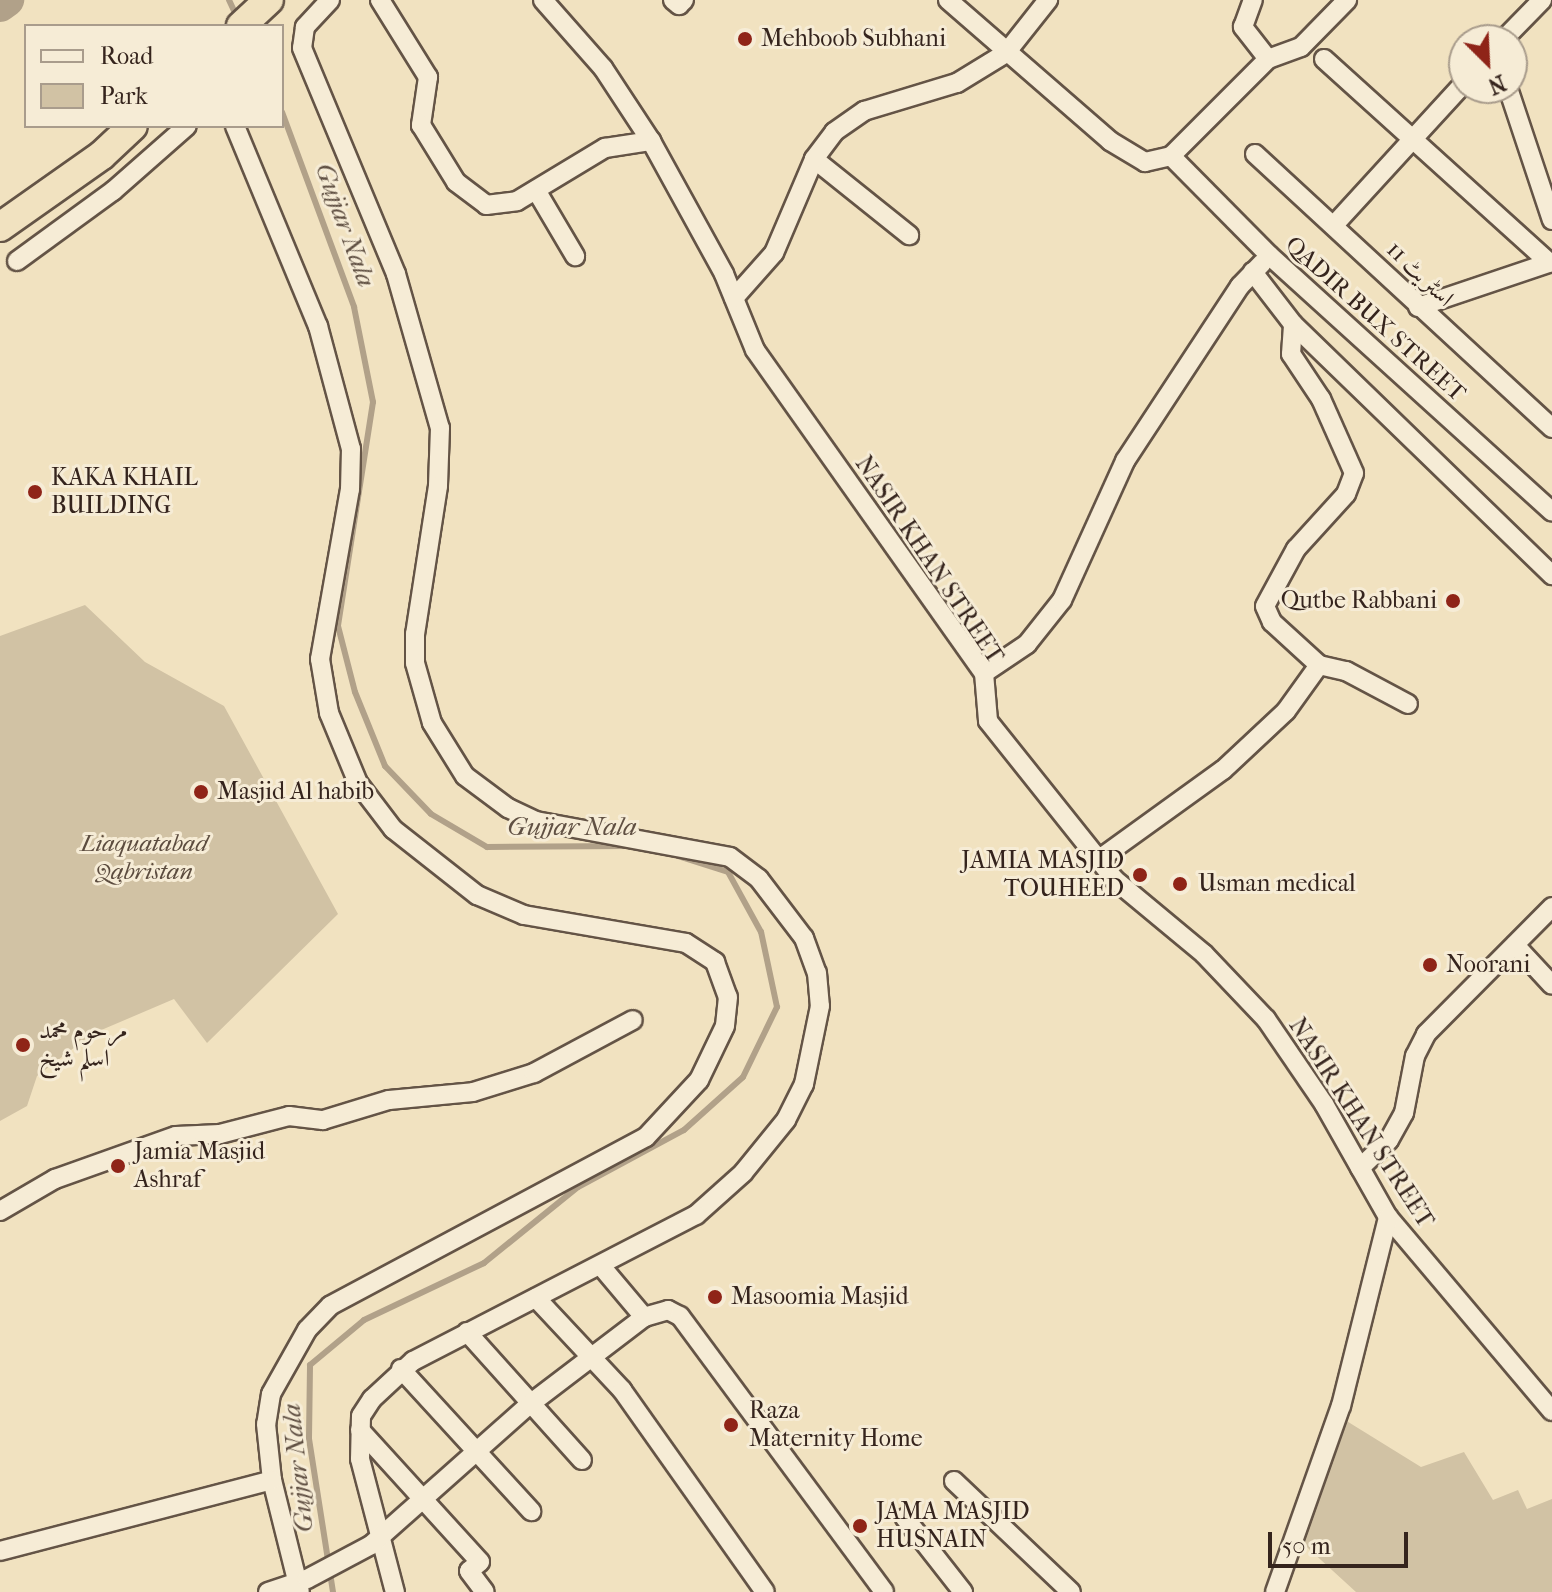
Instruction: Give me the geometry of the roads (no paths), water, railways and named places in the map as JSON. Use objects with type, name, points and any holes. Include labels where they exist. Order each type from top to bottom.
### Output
[{"type":"highway","points":[[243,24],[269,0]]},
{"type":"highway","points":[[0,227],[102,155],[131,128]]},
{"type":"street","points":[[330,0],[305,27],[302,48],[396,274],[440,428],[438,486],[415,663],[445,748],[465,776],[489,796],[536,821],[730,857],[777,902],[804,938],[817,973],[816,1035],[804,1084],[786,1120],[743,1173],[696,1215],[401,1369],[372,1399],[360,1430],[360,1459],[374,1542],[395,1592]]},
{"type":"street","points":[[380,0],[428,77],[421,125],[456,182],[486,205],[502,206],[536,190],[605,148],[651,141]]},
{"type":"street","name":"NASIR KHAN STREET","points":[[543,0],[603,68],[651,141],[734,298],[755,350],[984,673],[988,721],[1098,860],[1204,954],[1266,1019],[1388,1217],[1552,1411]]},
{"type":"street","points":[[673,0],[679,5],[684,0]]},
{"type":"street","points":[[948,0],[1110,141],[1145,162],[1171,156],[1268,59],[1301,47],[1347,0]]},
{"type":"street","points":[[734,298],[774,253],[814,159],[834,132],[864,111],[957,83],[1006,53],[1048,0]]},
{"type":"street","points":[[1253,0],[1243,27],[1268,59]]},
{"type":"street","points":[[1519,24],[1542,0]]},
{"type":"street","points":[[1324,59],[1551,263],[1418,307]]},
{"type":"street","points":[[1335,224],[1448,101]]},
{"type":"street","points":[[1513,104],[1552,220]]},
{"type":"street","points":[[17,261],[113,191],[185,128]]},
{"type":"street","points":[[236,128],[318,326],[351,449],[350,489],[320,659],[329,713],[358,783],[393,829],[477,895],[524,915],[686,943],[715,962],[728,997],[725,1026],[699,1080],[646,1137],[342,1299],[307,1330],[271,1394],[266,1424],[272,1480],[301,1584]]},
{"type":"street","name":"اسٹریٹ 11","points":[[1255,154],[1335,224],[1418,307],[1552,428]]},
{"type":"street","name":"QADIR BUX STREET","points":[[1171,156],[1269,255],[1552,512]]},
{"type":"street","points":[[814,159],[909,235]]},
{"type":"street","points":[[536,190],[575,256]]},
{"type":"street","points":[[984,673],[1027,644],[1062,600],[1125,461],[1253,272],[1269,255]]},
{"type":"street","points":[[1253,272],[1293,324],[1552,575]]},
{"type":"street","points":[[1293,324],[1291,354],[1321,399],[1354,473],[1346,494],[1296,549],[1265,606],[1272,622],[1319,665],[1346,671],[1408,704]]},
{"type":"street","points":[[1098,860],[1223,770],[1286,711],[1319,665]]},
{"type":"street","points":[[1360,1168],[1389,1140],[1404,1113],[1415,1056],[1426,1034],[1552,907]]},
{"type":"street","points":[[1515,945],[1552,985]]},
{"type":"street","points":[[0,1211],[55,1179],[176,1136],[220,1134],[289,1116],[323,1120],[389,1100],[473,1092],[534,1073],[633,1020]]},
{"type":"street","points":[[1275,1592],[1341,1406],[1388,1217]]},
{"type":"street","points":[[601,1266],[644,1317]]},
{"type":"street","points":[[536,1298],[622,1390],[765,1592]]},
{"type":"street","points":[[268,1592],[301,1584],[374,1542],[422,1496],[530,1404],[644,1317],[668,1310],[680,1316],[884,1592]]},
{"type":"street","points":[[467,1332],[582,1460]]},
{"type":"street","points":[[401,1369],[531,1511]]},
{"type":"street","points":[[360,1430],[480,1562],[469,1571],[485,1592]]},
{"type":"street","points":[[0,1551],[272,1480]]},
{"type":"street","points":[[954,1481],[1071,1592]]},
{"type":"street","points":[[905,1518],[963,1592]]},
{"type":"waterway","points":[[0,5],[7,0]]},
{"type":"waterway","name":"Gujjar Nala","points":[[229,0],[238,19]]},
{"type":"waterway","name":"Gujjar Nala","points":[[284,117],[354,307],[373,402],[338,626],[355,692],[385,766],[431,814],[487,847],[628,846]]},
{"type":"waterway","name":"Gujjar Nala","points":[[333,1592],[309,1438],[310,1365],[364,1320],[484,1263],[578,1187],[684,1130],[743,1077],[777,1007],[761,932],[728,872],[678,856]]},
{"type":"place","name":"Mehboob Subhani","points":[[745,39]]},
{"type":"place","name":"KAKA KHAIL BUILDING","points":[[35,492]]},
{"type":"place","name":"Qutbe Rabbani","points":[[1453,601]]},
{"type":"place","name":"Masjid Al habib","points":[[201,792]]},
{"type":"place","name":"JAMIA MASJID TOUHEED","points":[[1140,875]]},
{"type":"place","name":"Usman medical","points":[[1180,884]]},
{"type":"place","name":"Noorani","points":[[1430,965]]},
{"type":"place","name":"مرحوم محمد اسلم شیخ","points":[[23,1045]]},
{"type":"place","name":"Jamia Masjid Ashraf","points":[[118,1166]]},
{"type":"place","name":"Masoomia Masjid","points":[[715,1297]]},
{"type":"place","name":"Raza Maternity Home","points":[[731,1425]]},
{"type":"place","name":"JAMA MASJID HUSNAIN","points":[[860,1526]]},
{"type":"park label","name":"Liaquatabad Qabristan","points":[[144,858]]}]
